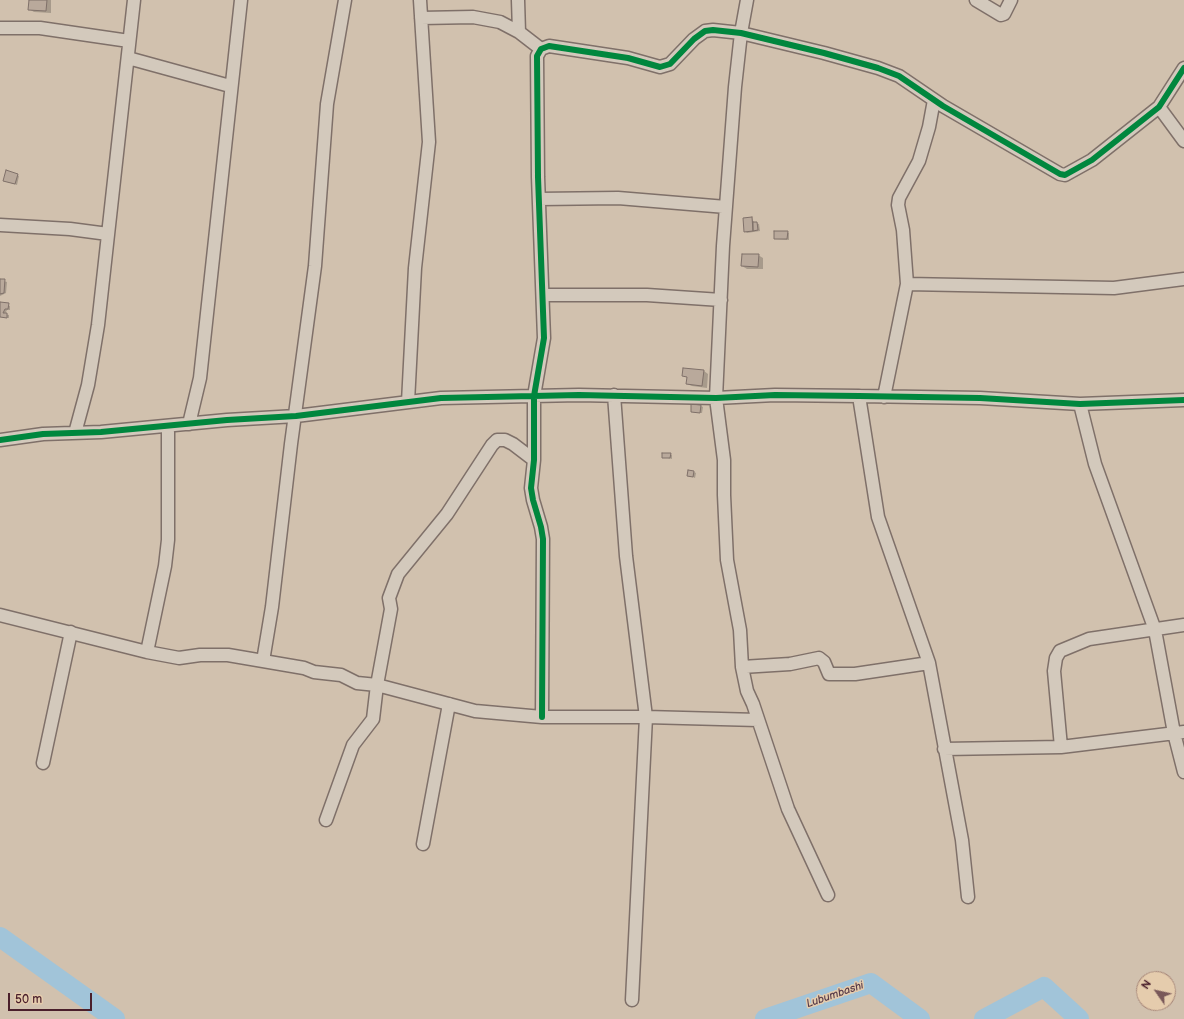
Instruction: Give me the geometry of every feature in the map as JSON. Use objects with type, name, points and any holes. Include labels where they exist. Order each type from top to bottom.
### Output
[{"type":"street","points":[[76,433],[88,386],[98,325],[115,154],[134,0]]},
{"type":"street","points":[[189,424],[200,378],[217,231],[230,86],[240,0]]},
{"type":"street","points":[[263,661],[272,607],[315,266],[327,104],[345,0]]},
{"type":"street","points":[[408,402],[415,268],[429,142],[420,0]]},
{"type":"street","points":[[518,0],[519,32]]},
{"type":"street","points":[[746,0],[741,33],[726,206],[716,398],[724,460],[727,560],[740,630],[742,667],[747,691],[788,809],[828,895]]},
{"type":"street","points":[[976,0],[1001,15],[1004,14],[1011,0]]},
{"type":"street","points":[[421,18],[473,17],[500,22],[519,32],[540,49]]},
{"type":"street","points":[[0,28],[40,28],[129,41]]},
{"type":"street","points":[[542,717],[543,539],[531,488],[534,460],[534,396],[544,338],[538,199],[537,56],[540,49],[549,46],[628,58],[660,67],[670,64],[694,39],[705,31],[714,30],[741,33],[824,53],[878,68],[899,76],[934,100],[1060,174],[1065,175],[1092,160],[1159,107],[1184,68]]},
{"type":"street","points":[[128,58],[230,86]]},
{"type":"street","points":[[884,397],[907,284],[903,230],[898,205],[899,198],[919,161],[929,127],[934,100]]},
{"type":"street","points":[[1159,107],[1184,141]]},
{"type":"street","points":[[538,199],[618,198],[726,206]]},
{"type":"street","points":[[0,224],[70,229],[108,234]]},
{"type":"street","points":[[907,284],[1114,288],[1184,279]]},
{"type":"street","points":[[543,295],[647,295],[721,300]]},
{"type":"street","points":[[0,440],[42,434],[168,427],[227,420],[296,416],[441,398],[614,395],[716,398],[775,395],[980,398],[1080,404],[1184,400]]},
{"type":"street","points":[[614,395],[626,556],[646,717],[632,1000]]},
{"type":"street","points":[[859,396],[878,517],[929,663],[962,840],[968,897]]},
{"type":"street","points":[[1080,404],[1095,464],[1155,630],[1179,732],[1184,772]]},
{"type":"street","points":[[147,652],[165,566],[168,540],[168,427]]},
{"type":"street","points":[[326,820],[351,750],[373,719],[377,685],[391,609],[389,598],[398,574],[446,514],[492,445],[497,440],[505,440],[513,444],[534,460]]},
{"type":"street","points":[[0,616],[71,632],[147,652],[179,658],[200,654],[228,655],[304,668],[314,672],[341,675],[357,683],[377,685],[474,711],[542,717],[646,717],[758,720]]},
{"type":"street","points":[[1061,746],[1054,671],[1056,658],[1060,651],[1089,639],[1184,625]]},
{"type":"street","points":[[43,763],[71,632]]},
{"type":"street","points":[[742,667],[784,664],[819,658],[824,662],[829,674],[855,674],[929,663]]},
{"type":"street","points":[[423,844],[449,704]]},
{"type":"street","points":[[944,749],[1061,746],[1179,732]]},
{"type":"building","points":[[29,0],[47,0],[46,11],[28,10]]},
{"type":"building","points":[[6,170],[18,174],[15,184],[3,181]]},
{"type":"building","points":[[752,217],[753,231],[744,232],[743,218]]},
{"type":"building","points":[[753,222],[757,222],[758,230],[753,231]]},
{"type":"building","points":[[774,231],[788,231],[787,239],[774,239]]},
{"type":"building","points":[[742,254],[759,254],[758,267],[741,266]]},
{"type":"building","points":[[0,279],[5,279],[4,293],[0,294]]},
{"type":"building","points":[[0,302],[9,303],[8,309],[5,309],[3,313],[7,313],[7,318],[0,317]]},
{"type":"building","points":[[683,368],[704,370],[702,386],[686,384],[687,377],[682,376]]},
{"type":"building","points":[[691,404],[701,405],[700,413],[691,412]]},
{"type":"building","points":[[662,453],[671,453],[670,458],[662,458]]},
{"type":"building","points":[[688,470],[694,471],[693,477],[687,476]]},
{"type":"waterway","name":"Lubumbashi","points":[[0,937],[115,1019]]},
{"type":"waterway","name":"Lubumbashi","points":[[765,1019],[871,983],[920,1019]]},
{"type":"waterway","name":"Lubumbashi","points":[[984,1019],[1044,987],[1079,1019]]},
{"type":"cycle path","points":[[542,717],[543,539],[531,488],[534,460],[534,396],[544,338],[538,177],[537,56],[541,49],[549,46],[628,58],[660,67],[670,64],[694,39],[705,31],[713,30],[741,33],[824,53],[878,68],[899,76],[943,106],[1060,174],[1065,175],[1092,160],[1159,107],[1184,68]]},
{"type":"cycle path","points":[[0,440],[43,434],[101,432],[227,420],[296,416],[441,398],[579,395],[716,398],[775,395],[980,398],[1080,404],[1184,400]]}]
